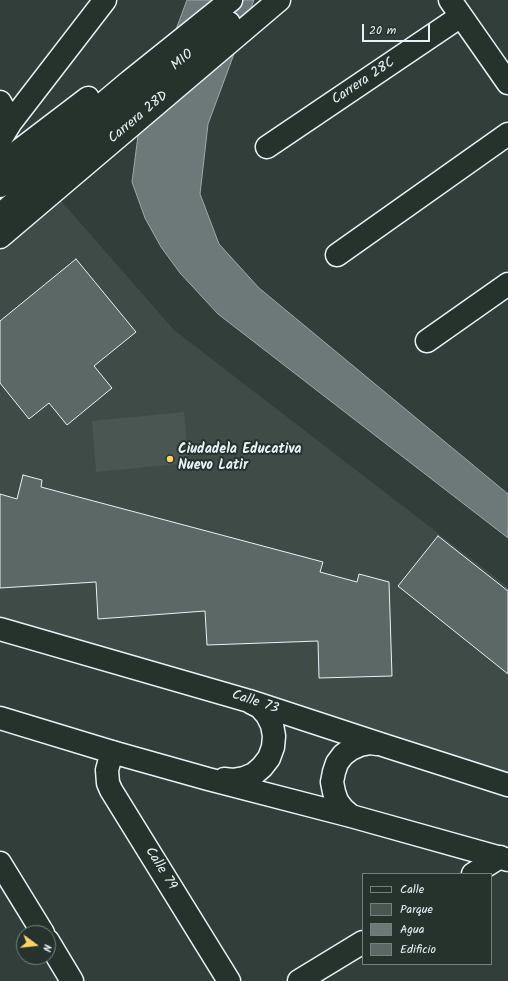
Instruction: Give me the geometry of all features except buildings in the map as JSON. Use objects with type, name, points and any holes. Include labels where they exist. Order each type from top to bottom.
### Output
[{"type":"street","points":[[0,165],[137,59],[208,0]]},
{"type":"street","name":"MIO","points":[[0,186],[36,160],[130,81],[231,0]]},
{"type":"street","name":"MIO","points":[[0,215],[256,0]]},
{"type":"street","name":"Carrera 28D","points":[[0,237],[279,0]]},
{"type":"street","points":[[5,131],[96,4]]},
{"type":"street","points":[[456,8],[508,84]]},
{"type":"street","name":"Carrera 28C","points":[[267,148],[456,8]]},
{"type":"street","points":[[0,102],[5,131]]},
{"type":"street","points":[[337,255],[508,134]]},
{"type":"street","points":[[427,341],[508,284]]},
{"type":"street","name":"Calle 73","points":[[0,629],[249,701],[508,785]]},
{"type":"street","points":[[208,779],[233,780],[244,778],[254,774],[269,758],[273,747],[274,736],[272,725],[267,715],[260,707],[249,701]]},
{"type":"street","points":[[0,718],[208,779],[351,816],[504,859]]},
{"type":"street","points":[[351,816],[337,801],[332,782],[334,772],[338,763],[351,749],[370,743],[380,744]]},
{"type":"street","name":"Calle 79","points":[[112,752],[107,770],[108,783],[111,790],[229,981]]},
{"type":"street","points":[[475,873],[504,859]]},
{"type":"street","points":[[2,871],[38,925]]},
{"type":"street","points":[[299,981],[362,943]]},
{"type":"street","points":[[56,955],[71,980]]},
{"type":"shaded area","name":"Ciudadela Educativa Nuevo Latir","points":[[54,190],[63,203],[174,330],[508,587],[508,785],[0,629],[0,237]]},
{"type":"green space","points":[[184,412],[188,463],[96,472],[92,421]]},
{"type":"water","points":[[187,0],[254,0],[208,124],[200,194],[219,244],[259,288],[508,494],[508,538],[218,314],[180,273],[161,247],[145,218],[132,182],[139,128]]},
{"type":"place","name":"Ciudadela Educativa Nuevo Latir","points":[[170,459]]}]
